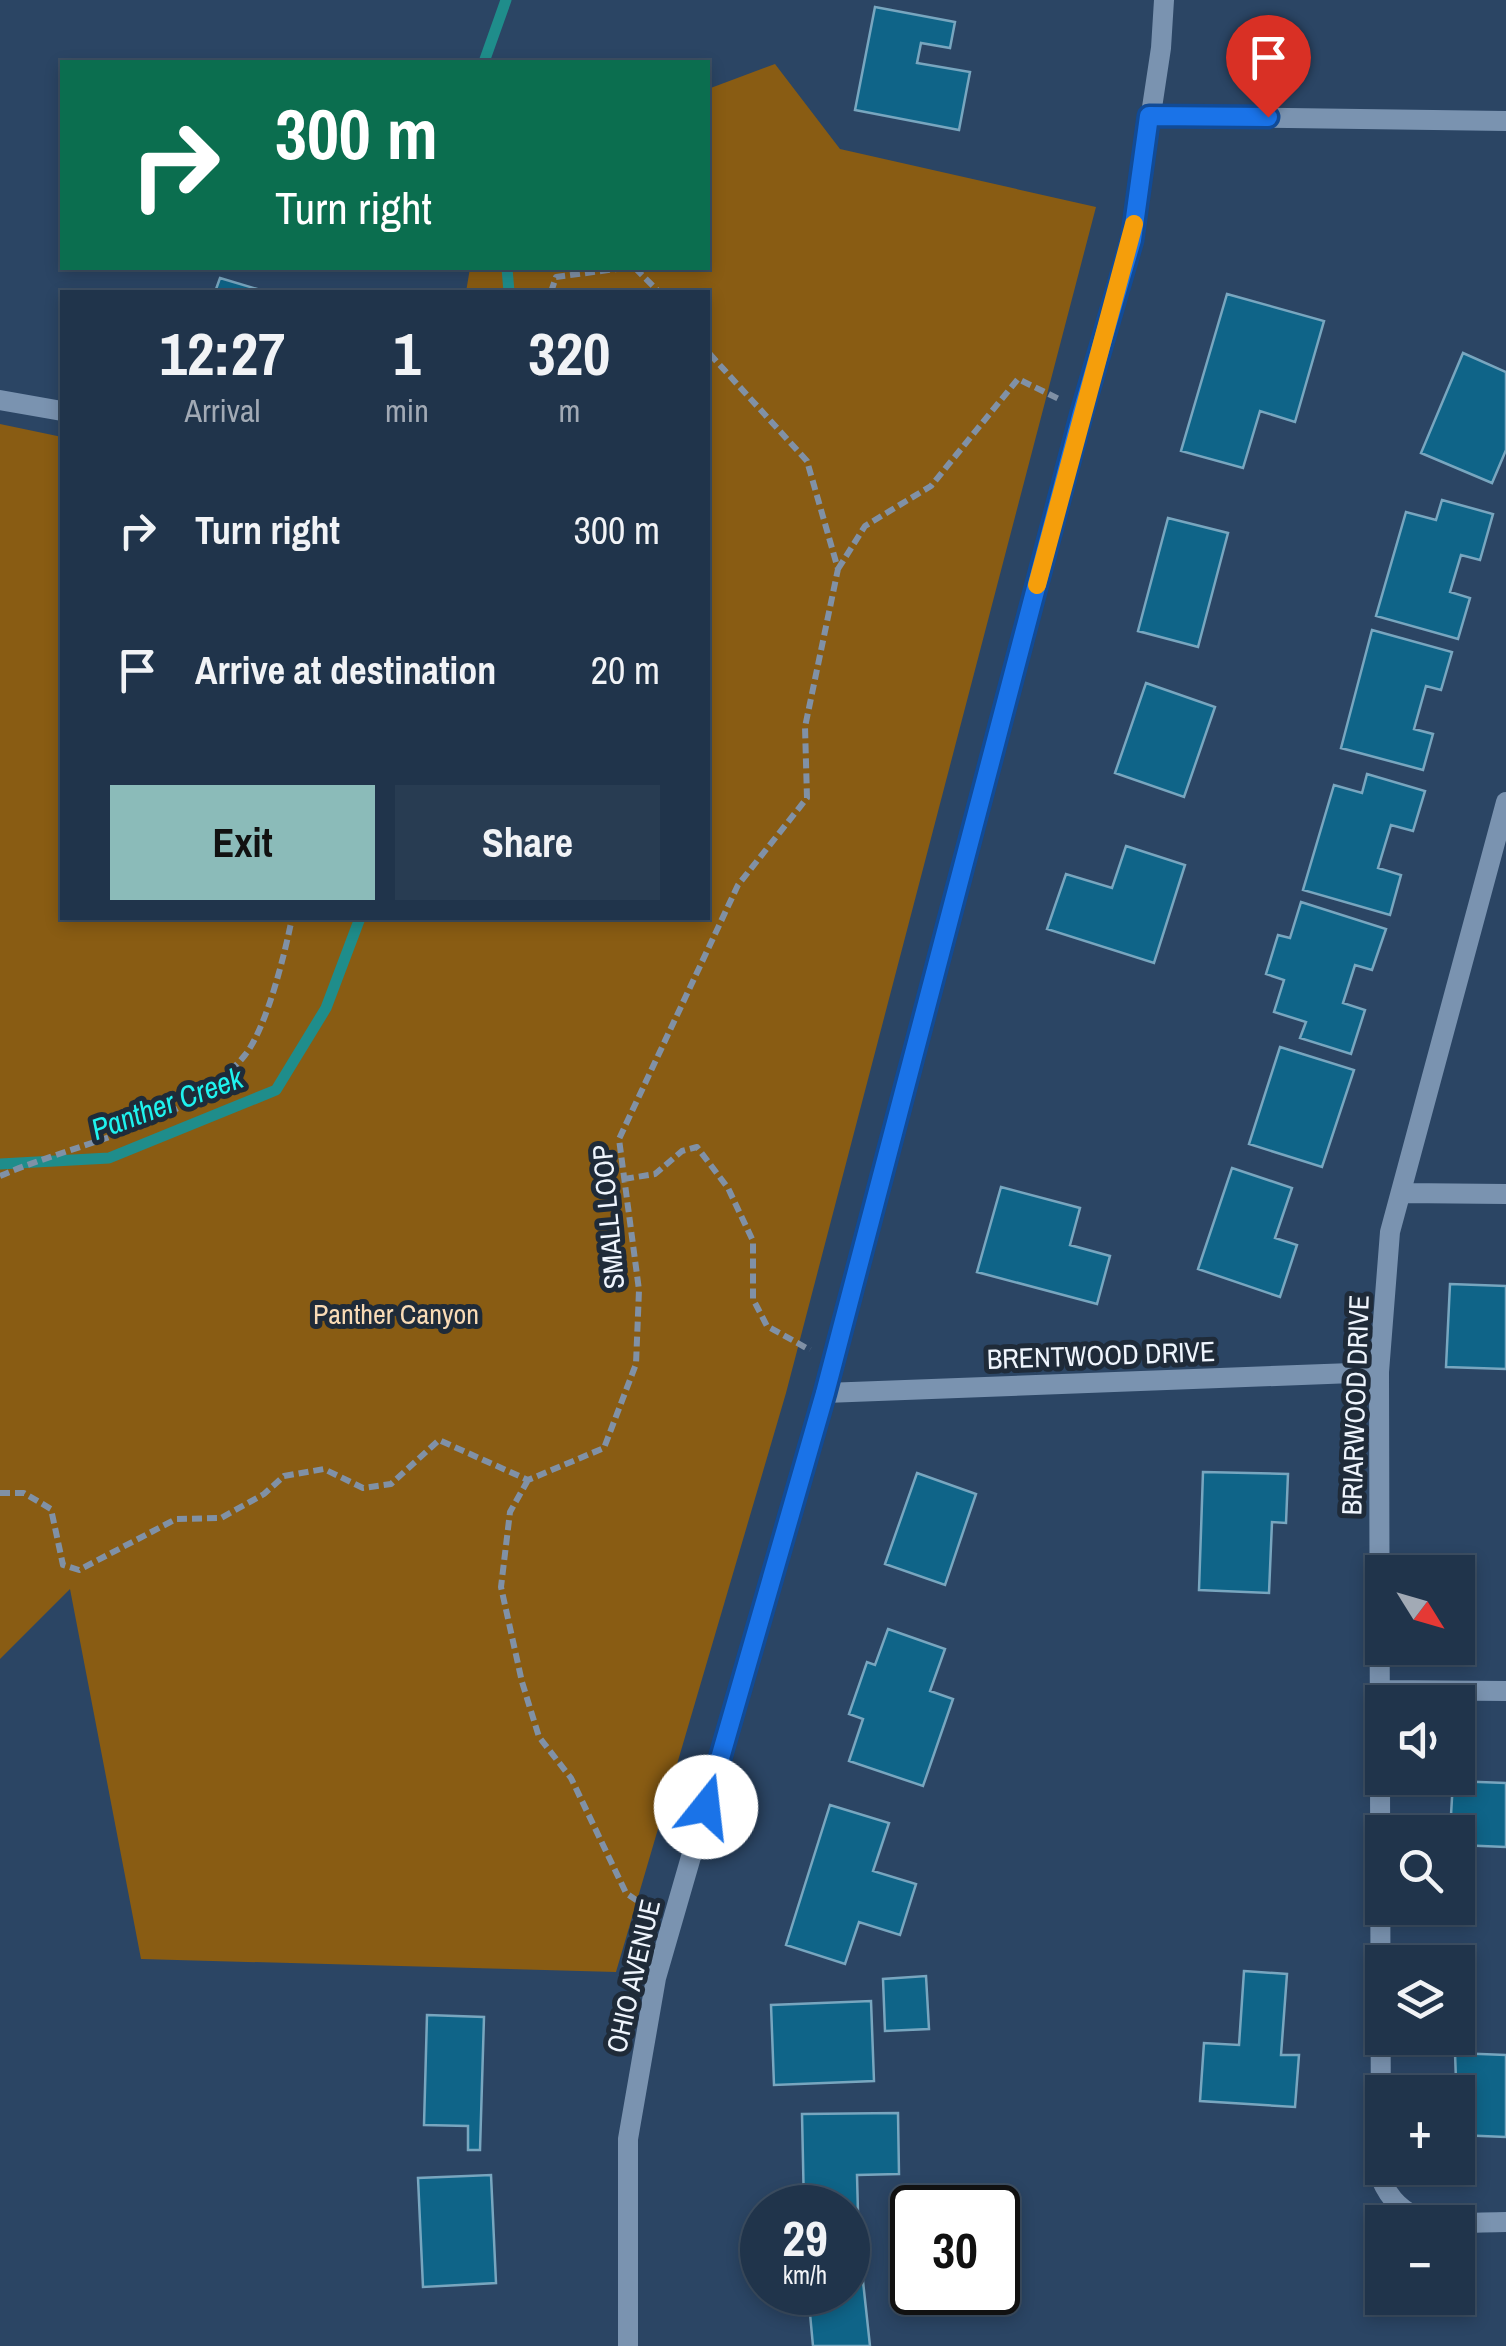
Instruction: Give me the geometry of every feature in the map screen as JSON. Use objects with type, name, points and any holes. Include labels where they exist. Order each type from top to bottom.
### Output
[{"type":"street","name":"OHIO AVENUE","points":[[628,2346],[628,2139],[656,1978],[825,1393],[1082,412],[1132,240],[1161,48],[1164,0]]},
{"type":"street","points":[[1149,116],[1506,121]]},
{"type":"street","points":[[0,400],[60,411]]},
{"type":"street","name":"BRIARWOOD DRIVE","points":[[1380,1685],[1379,1372],[1390,1232],[1506,802]]},
{"type":"street","points":[[1402,1193],[1506,1194]]},
{"type":"street","name":"BRENTWOOD DRIVE","points":[[825,1393],[1379,1372]]},
{"type":"street","points":[[1475,1691],[1506,1691]]},
{"type":"street","name":"BRIARWOOD DRIVE","points":[[1380,1795],[1380,2179],[1389,2200],[1404,2213],[1429,2222],[1506,2222]]},
{"type":"path","points":[[551,290],[556,277],[609,270]]},
{"type":"path","points":[[638,270],[657,290]]},
{"type":"path","name":"SMALL LOOP","points":[[528,1480],[604,1448],[636,1364],[639,1290],[618,1139],[738,886],[806,798],[805,727],[838,569],[807,461],[710,354]]},
{"type":"path","points":[[838,569],[865,526],[931,486],[1018,379],[1082,412]]},
{"type":"path","points":[[0,1176],[186,1105],[246,1054],[282,966],[292,920]]},
{"type":"path","points":[[624,1179],[655,1174],[682,1151],[696,1147],[728,1188],[754,1241],[753,1299],[767,1326],[833,1362]]},
{"type":"path","points":[[0,1492],[24,1493],[51,1509],[63,1565],[78,1570],[176,1519],[222,1518],[264,1494],[284,1476],[324,1468],[363,1488],[391,1484],[438,1440],[528,1480],[510,1512],[500,1587],[540,1737],[571,1778],[626,1892],[636,1903],[673,1920]]},
{"type":"green space","name":"Panther Canyon","points":[[775,64],[840,149],[1096,207],[786,1393],[616,1972],[141,1959],[70,1589],[0,1659],[0,424],[60,437],[60,920],[710,920],[710,290],[466,290],[470,270],[710,270],[710,88]]},
{"type":"building","points":[[875,7],[955,22],[950,48],[921,43],[917,63],[970,72],[959,130],[855,110]]},
{"type":"building","points":[[220,278],[260,290],[216,290]]},
{"type":"building","points":[[1227,294],[1324,321],[1295,422],[1260,411],[1243,468],[1181,451]]},
{"type":"building","points":[[1463,353],[1506,372],[1506,450],[1492,483],[1421,453]]},
{"type":"building","points":[[1442,500],[1493,514],[1480,560],[1461,555],[1450,592],[1470,598],[1458,639],[1376,616],[1406,512],[1436,520]]},
{"type":"building","points":[[1168,518],[1228,533],[1198,647],[1138,631]]},
{"type":"building","points":[[1372,630],[1452,652],[1441,690],[1426,686],[1414,729],[1433,734],[1423,770],[1341,748]]},
{"type":"building","points":[[1146,683],[1215,707],[1184,797],[1115,773]]},
{"type":"building","points":[[1367,774],[1425,791],[1413,831],[1391,825],[1378,868],[1401,875],[1390,915],[1303,890],[1334,785],[1362,793]]},
{"type":"building","points":[[1126,846],[1185,865],[1154,963],[1047,929],[1066,874],[1112,888]]},
{"type":"building","points":[[1301,902],[1386,929],[1372,970],[1355,965],[1343,1003],[1365,1010],[1351,1054],[1300,1038],[1306,1022],[1274,1012],[1284,980],[1266,974],[1278,935],[1290,938]]},
{"type":"building","points":[[1280,1047],[1354,1070],[1322,1167],[1249,1144]]},
{"type":"building","points":[[1232,1168],[1292,1188],[1275,1238],[1297,1245],[1280,1297],[1198,1269]]},
{"type":"building","points":[[1001,1187],[1080,1208],[1070,1245],[1110,1256],[1097,1304],[977,1272]]},
{"type":"building","points":[[1450,1284],[1506,1286],[1506,1369],[1446,1367]]},
{"type":"building","points":[[1203,1472],[1288,1474],[1286,1523],[1272,1522],[1269,1593],[1199,1590]]},
{"type":"building","points":[[917,1473],[976,1494],[945,1585],[885,1564]]},
{"type":"building","points":[[888,1629],[945,1649],[930,1691],[953,1699],[923,1786],[849,1761],[863,1719],[849,1714],[867,1662],[875,1665]]},
{"type":"building","points":[[1475,1782],[1506,1783],[1506,1847],[1475,1846],[1475,1815],[1451,1815],[1452,1795],[1475,1795]]},
{"type":"building","points":[[830,1805],[889,1823],[873,1871],[916,1884],[900,1935],[859,1922],[845,1964],[786,1945]]},
{"type":"building","points":[[1244,1971],[1287,1974],[1281,2055],[1299,2055],[1295,2107],[1200,2101],[1204,2043],[1239,2045]]},
{"type":"building","points":[[926,1976],[929,2029],[885,2031],[883,1979]]},
{"type":"building","points":[[871,2001],[874,2081],[774,2085],[771,2005]]},
{"type":"building","points":[[427,2015],[484,2017],[480,2150],[468,2150],[468,2126],[424,2125]]},
{"type":"building","points":[[1455,2055],[1506,2055],[1506,2137],[1475,2136],[1475,2075],[1456,2075]]},
{"type":"building","points":[[898,2113],[899,2174],[857,2175],[857,2185],[804,2185],[802,2114]]},
{"type":"building","points":[[491,2175],[496,2283],[423,2287],[418,2178]]},
{"type":"building","points":[[810,2315],[867,2315],[870,2346],[813,2346]]},
{"type":"waterway","name":"Panther Creek","points":[[485,60],[506,0]]},
{"type":"waterway","name":"Panther Creek","points":[[507,270],[509,290]]},
{"type":"waterway","name":"Panther Creek","points":[[0,1164],[109,1158],[276,1090],[326,1008],[359,920]]},
{"type":"slow traffic","points":[[1037,585],[1134,224]]},
{"type":"route","points":[[706,1807],[825,1393],[1082,412],[1132,240],[1149,116],[1268,117]]}]
